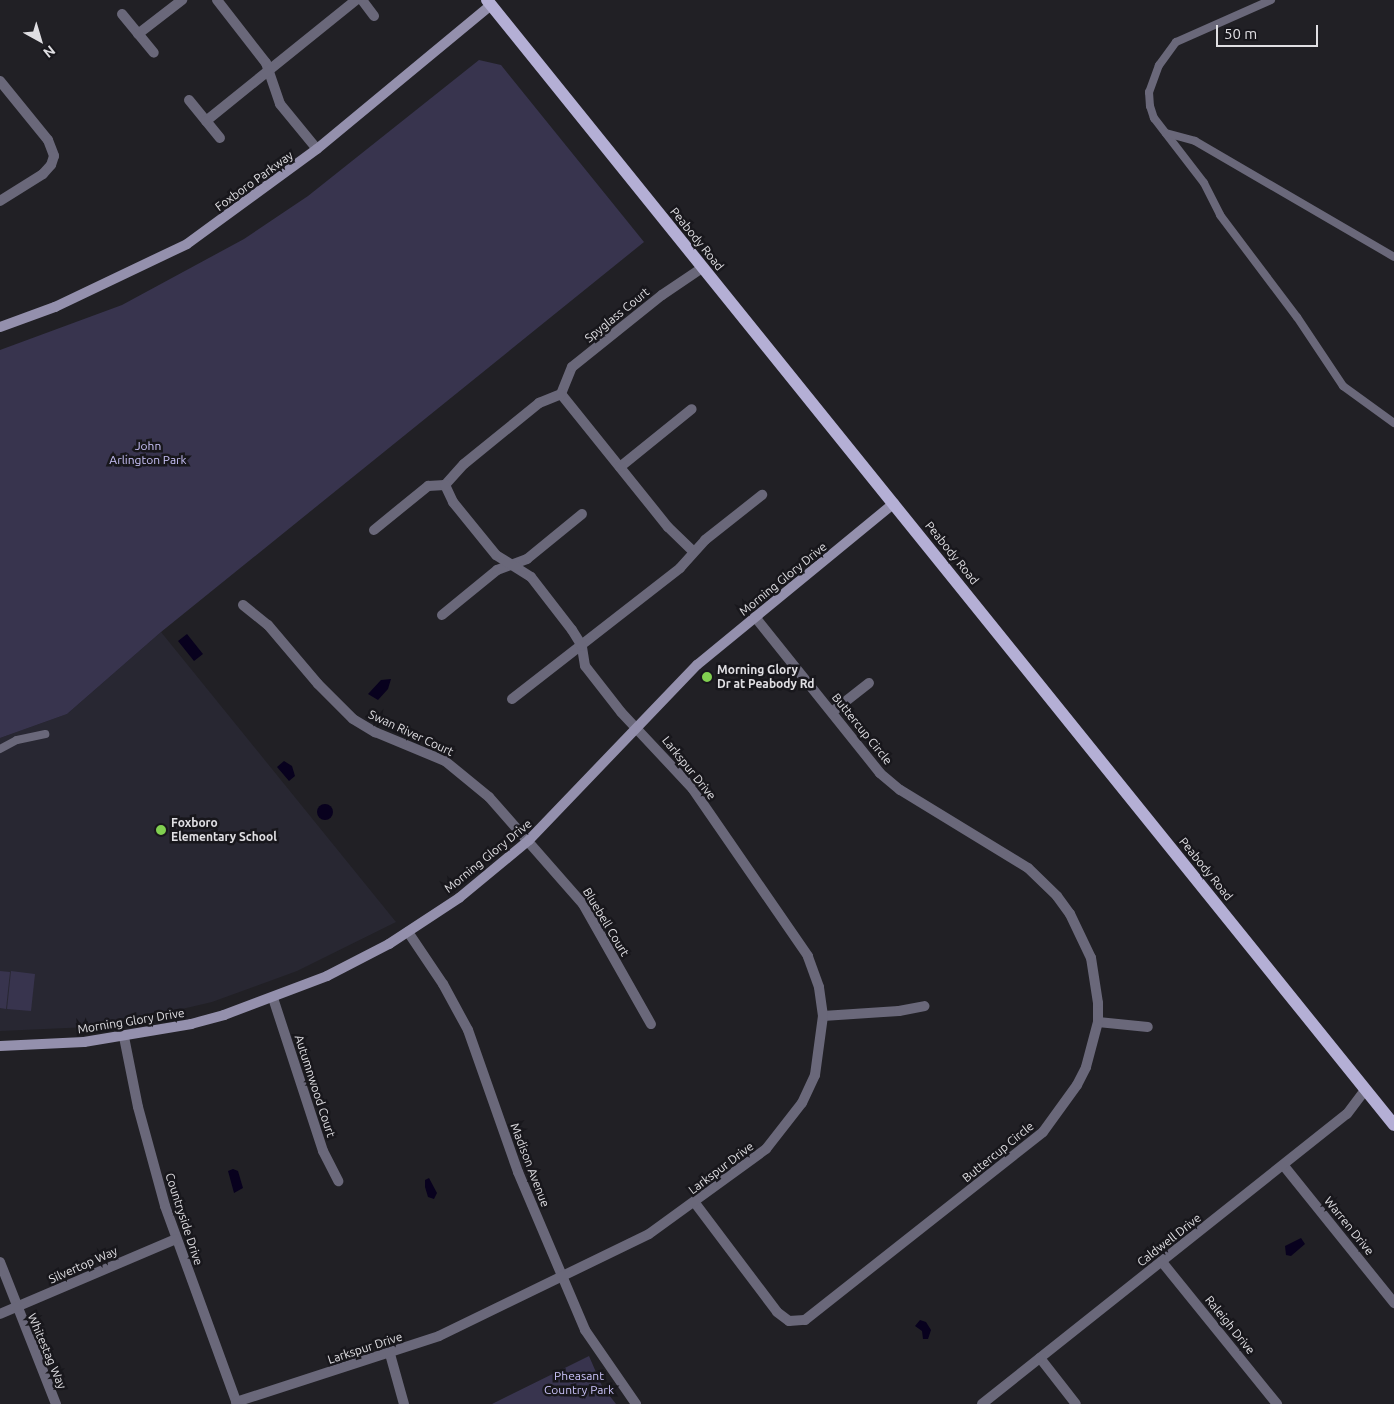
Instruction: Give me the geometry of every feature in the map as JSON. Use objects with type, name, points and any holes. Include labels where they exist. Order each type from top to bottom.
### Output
[{"type":"main road","name":"Peabody Road","points":[[489,2],[1394,1125]]},
{"type":"street","points":[[138,34],[182,0]]},
{"type":"street","points":[[217,0],[266,63],[280,104],[317,149]]},
{"type":"street","points":[[206,121],[356,0]]},
{"type":"street","points":[[362,0],[374,16]]},
{"type":"street","name":"Foxboro Parkway","points":[[0,327],[55,307],[187,244],[317,149],[489,2]]},
{"type":"street","points":[[122,14],[154,53]]},
{"type":"street","points":[[0,81],[48,140],[54,156],[51,166],[43,174],[0,201]]},
{"type":"street","points":[[189,100],[220,138]]},
{"type":"street","name":"Spyglass Court","points":[[561,394],[572,367],[662,295],[702,268]]},
{"type":"street","points":[[374,530],[428,486],[445,485],[464,464],[539,403],[561,394],[668,527],[693,551]]},
{"type":"street","points":[[620,467],[692,409]]},
{"type":"street","points":[[445,485],[453,502],[496,555],[530,577],[582,646]]},
{"type":"street","points":[[512,699],[680,568],[693,551],[762,494]]},
{"type":"street","name":"Morning Glory Drive","points":[[0,1046],[38,1046],[124,1037],[191,1024],[273,998],[327,976],[408,932],[459,898],[529,840],[697,665],[894,504]]},
{"type":"street","points":[[442,615],[497,570],[527,559],[582,514]]},
{"type":"street","name":"Swan River Court","points":[[243,605],[268,625],[318,684],[353,719],[375,732],[445,761],[466,775],[529,840]]},
{"type":"street","name":"Buttercup Circle","points":[[695,1203],[777,1312],[789,1321],[805,1320],[1043,1132],[1077,1086],[1086,1067],[1098,1022],[1091,958],[1074,921],[1057,896],[1009,856],[900,790],[880,773],[756,617]]},
{"type":"street","name":"Larkspur Drive","points":[[237,1403],[390,1354],[473,1322],[649,1234],[695,1203],[766,1149],[802,1102],[815,1074],[823,1016],[819,987],[808,956],[790,927],[693,789],[585,666],[582,646]]},
{"type":"street","points":[[832,712],[869,683]]},
{"type":"street","name":"Bluebell Court","points":[[529,840],[583,904],[651,1024]]},
{"type":"street","name":"Madison Avenue","points":[[408,932],[468,1030],[518,1172],[585,1330],[636,1404]]},
{"type":"street","name":"Autumnwood Court","points":[[273,998],[323,1151],[338,1181]]},
{"type":"street","points":[[823,1016],[899,1011],[925,1006]]},
{"type":"street","points":[[1098,1022],[1148,1027]]},
{"type":"street","name":"Countryside Drive","points":[[124,1037],[138,1107],[176,1239],[237,1403]]},
{"type":"street","name":"Caldwell Drive","points":[[982,1404],[1284,1166],[1347,1114],[1365,1090]]},
{"type":"street","name":"Warren Drive","points":[[1284,1166],[1394,1302]]},
{"type":"street","name":"Silvertop Way","points":[[0,1314],[176,1239]]},
{"type":"street","name":"Whitestag Way","points":[[0,1262],[16,1308],[56,1404]]},
{"type":"street","name":"Raleigh Drive","points":[[1162,1262],[1278,1404]]},
{"type":"street","points":[[390,1354],[404,1404]]},
{"type":"street","points":[[1040,1358],[1076,1404]]},
{"type":"lane","points":[[1271,0],[1226,22],[1191,32],[1165,53],[1149,92],[1154,118],[1199,176],[1220,215],[1297,317],[1343,386],[1394,423]]},
{"type":"lane","points":[[1166,133],[1195,141],[1394,257]]},
{"type":"lane","points":[[0,750],[17,740],[45,734]]},
{"type":"shaded area","name":"Foxboro Elementary School","points":[[161,632],[396,922],[297,971],[212,1002],[139,1019],[89,1027],[0,1031],[0,738],[67,714]]},
{"type":"shaded area","points":[[187,634],[203,654],[194,661],[178,641]]},
{"type":"shaded area","points":[[391,679],[388,689],[378,700],[368,694],[381,680]]},
{"type":"shaded area","points":[[284,761],[292,766],[295,776],[289,781],[277,767]]},
{"type":"shaded area","points":[[325,804],[333,812],[325,820],[317,812]]},
{"type":"shaded area","points":[[233,1169],[238,1171],[243,1188],[234,1193],[228,1171]]},
{"type":"shaded area","points":[[429,1178],[437,1193],[434,1199],[428,1197],[425,1187],[425,1180]]},
{"type":"shaded area","points":[[1301,1238],[1305,1244],[1291,1256],[1286,1255],[1285,1246]]},
{"type":"shaded area","points":[[920,1320],[926,1322],[931,1330],[928,1339],[923,1339],[922,1331],[915,1326]]},
{"type":"green space","name":"John Arlington Park","points":[[479,60],[501,65],[644,242],[161,632],[67,714],[0,738],[0,350],[122,305],[244,239],[308,196]]},
{"type":"green space","points":[[0,971],[10,972],[6,1009],[0,1008]]},
{"type":"green space","points":[[11,971],[35,974],[31,1011],[7,1009]]},
{"type":"green space","name":"Pheasant Country Park","points":[[589,1356],[602,1386],[616,1404],[492,1404]]},
{"type":"place","name":"Morning Glory Dr at Peabody Rd","points":[[707,677]]},
{"type":"place","name":"Foxboro Elementary School","points":[[161,830]]}]
